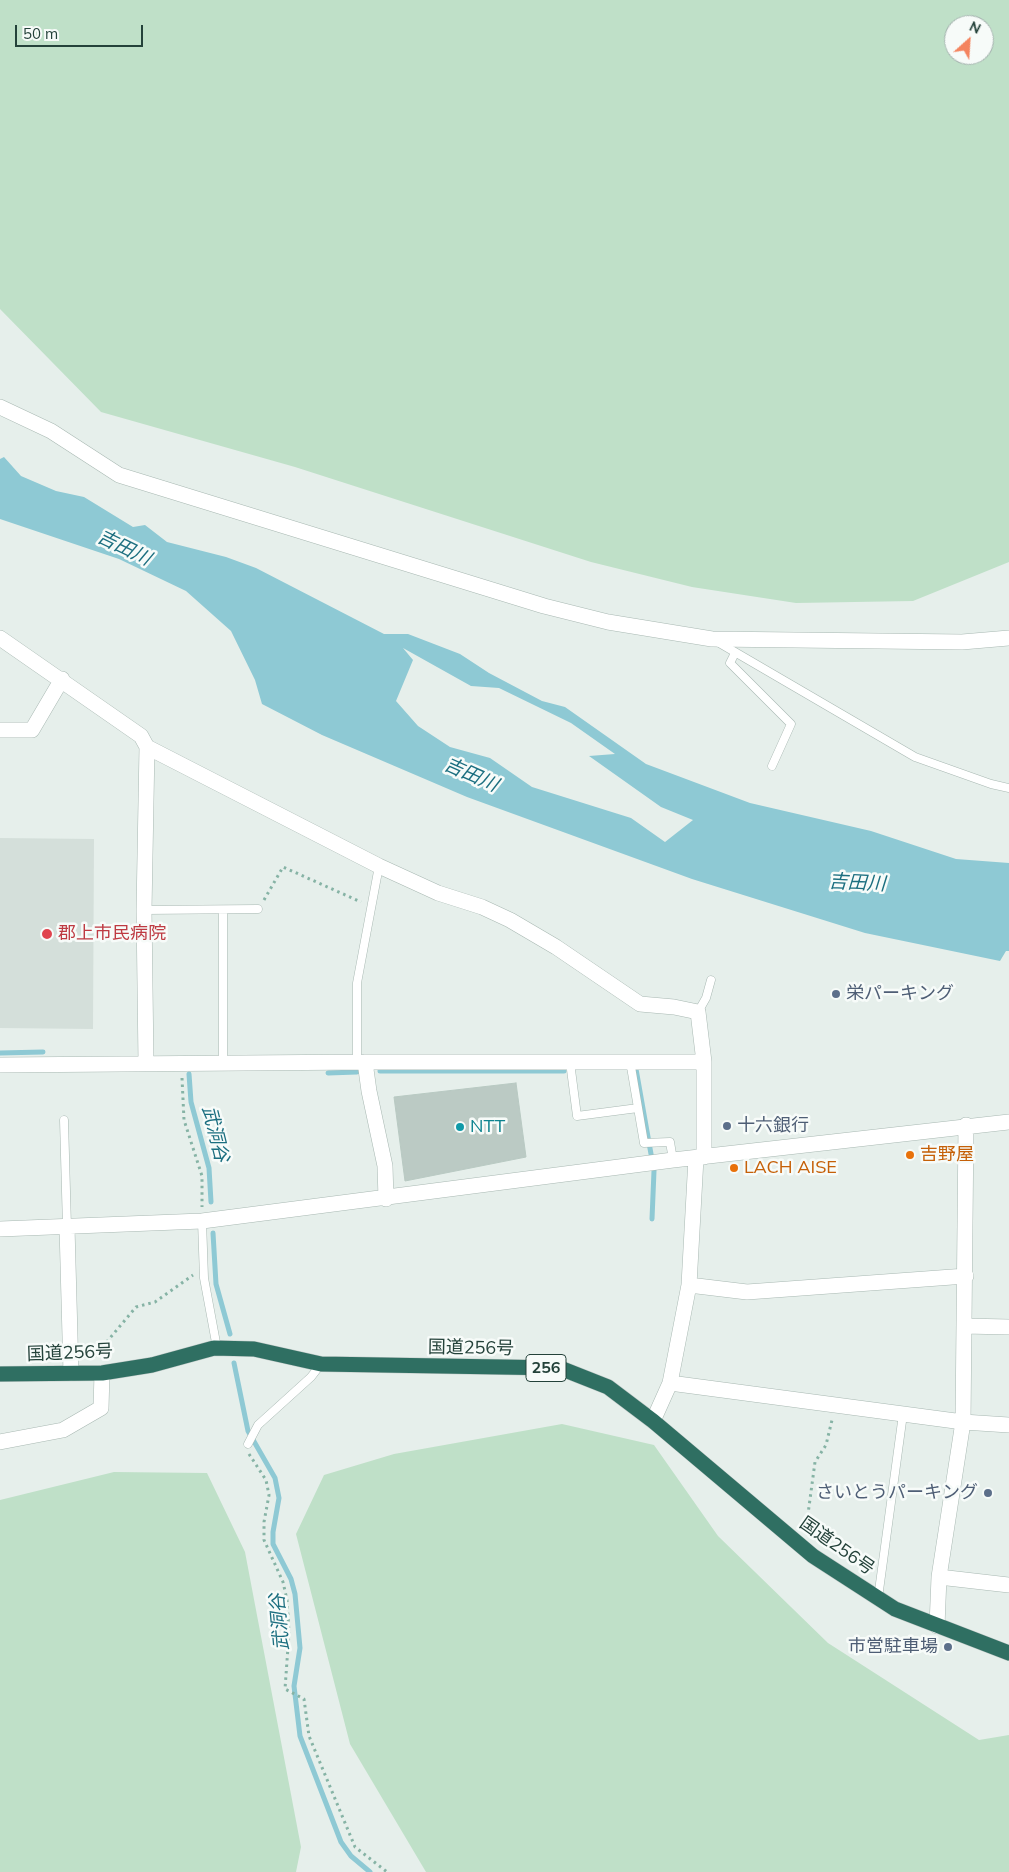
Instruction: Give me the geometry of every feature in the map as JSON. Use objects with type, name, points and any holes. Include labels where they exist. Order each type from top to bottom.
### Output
[{"type":"highway","name":"国道256号","points":[[0,1374],[102,1373],[152,1365],[184,1355],[218,1348],[254,1348],[321,1364],[560,1368],[608,1387],[653,1421],[803,1548],[895,1609],[1009,1653]]},
{"type":"street","points":[[0,407],[51,431],[119,475],[544,606],[608,622],[712,639],[962,642],[1009,638]]},
{"type":"street","points":[[0,638],[62,679],[141,736],[147,747],[144,910],[146,1063]]},
{"type":"street","points":[[0,730],[32,730],[62,679]]},
{"type":"street","points":[[147,747],[379,866],[438,892],[482,907],[510,920],[556,947],[640,1004],[674,1007],[698,1012],[702,1026],[704,1062],[700,1157],[689,1285],[670,1383],[653,1421]]},
{"type":"street","points":[[0,1065],[223,1062],[704,1062]]},
{"type":"street","points":[[361,1062],[385,1166],[386,1198]]},
{"type":"street","points":[[0,1229],[202,1221],[673,1160],[966,1125],[1009,1122]]},
{"type":"street","points":[[937,1626],[938,1577],[963,1422],[966,1276],[966,1125]]},
{"type":"street","points":[[66,1227],[76,1373]]},
{"type":"street","points":[[689,1285],[747,1292],[966,1276]]},
{"type":"street","points":[[964,1326],[1009,1327]]},
{"type":"street","points":[[0,1442],[63,1430],[101,1408],[102,1373]]},
{"type":"street","points":[[670,1383],[963,1422],[1009,1425]]},
{"type":"street","points":[[938,1577],[1009,1585]]},
{"type":"lane","points":[[712,639],[915,757],[992,784],[1009,788]]},
{"type":"lane","points":[[735,653],[730,663],[791,724],[772,766]]},
{"type":"lane","points":[[361,1062],[357,983],[379,866]]},
{"type":"lane","points":[[144,910],[223,911],[258,909]]},
{"type":"lane","points":[[223,911],[223,1062]]},
{"type":"lane","points":[[698,1012],[706,998],[712,980]]},
{"type":"lane","points":[[570,1062],[577,1116],[638,1108]]},
{"type":"lane","points":[[630,1062],[644,1142],[670,1142],[673,1160]]},
{"type":"lane","points":[[64,1120],[66,1227]]},
{"type":"lane","points":[[202,1221],[204,1268],[218,1348]]},
{"type":"lane","points":[[248,1444],[258,1425],[311,1377],[321,1364]]},
{"type":"lane","points":[[878,1598],[903,1414]]},
{"type":"path","points":[[258,909],[283,867],[372,906]]},
{"type":"path","points":[[181,1063],[184,1120],[202,1176],[202,1221]]},
{"type":"path","points":[[76,1373],[136,1307],[155,1302],[204,1268]]},
{"type":"path","points":[[803,1548],[815,1462],[826,1445],[836,1405]]},
{"type":"path","points":[[248,1444],[250,1457],[266,1480],[268,1494],[264,1522],[264,1540],[283,1582],[287,1600],[289,1632],[285,1689],[304,1699],[309,1736],[355,1847],[387,1872]]},
{"type":"shaded area","name":"郡上市民病院","points":[[0,838],[94,839],[93,1029],[0,1028]]},
{"type":"green space","points":[[0,0],[1009,0],[1009,562],[913,601],[796,603],[692,587],[591,562],[295,467],[101,412],[0,309]]},
{"type":"green space","points":[[562,1424],[654,1445],[718,1536],[828,1643],[979,1740],[1009,1735],[1009,1872],[426,1872],[350,1744],[296,1534],[324,1475],[394,1454]]},
{"type":"green space","points":[[114,1472],[207,1473],[245,1552],[301,1847],[296,1872],[0,1872],[0,1500]]},
{"type":"water","name":"吉田川","points":[[4,457],[21,476],[56,491],[84,497],[133,527],[145,525],[167,542],[226,557],[256,568],[384,634],[408,634],[460,654],[489,673],[542,701],[565,707],[646,764],[750,803],[871,831],[956,859],[1009,863],[1009,951],[1006,951],[1000,961],[865,933],[692,879],[467,797],[322,735],[262,704],[255,680],[231,631],[186,591],[119,559],[0,519],[0,459]],"holes":[[[403,648],[471,686],[499,688],[571,723],[615,754],[589,756],[661,807],[693,820],[665,842],[631,818],[532,787],[490,758],[450,747],[418,726],[396,701],[413,660]]]},
{"type":"building","name":"NTT","points":[[516,1083],[526,1157],[405,1181],[394,1097]]},
{"type":"waterway","points":[[0,1053],[43,1052]]},
{"type":"waterway","points":[[636,1069],[654,1171],[652,1219]]},
{"type":"waterway","points":[[380,1071],[564,1071]]},
{"type":"waterway","points":[[328,1073],[357,1072]]},
{"type":"waterway","name":"武洞谷","points":[[189,1074],[191,1102],[209,1168],[211,1202]]},
{"type":"waterway","name":"武洞谷","points":[[213,1233],[216,1284],[230,1334]]},
{"type":"waterway","name":"武洞谷","points":[[234,1363],[248,1431],[275,1478],[279,1498],[273,1532],[273,1544],[291,1579],[295,1594],[300,1648],[294,1686],[300,1736],[341,1842],[351,1856],[370,1872]]},
{"type":"place","name":"郡上市民病院","points":[[47,934]]},
{"type":"place","name":"栄パーキング","points":[[836,994]]},
{"type":"place","name":"十六銀行","points":[[727,1126]]},
{"type":"place","name":"NTT","points":[[460,1127]]},
{"type":"place","name":"吉野屋","points":[[910,1155]]},
{"type":"place","name":"LACH AISE","points":[[734,1168]]},
{"type":"place","name":"さいとうパーキング","points":[[988,1493]]},
{"type":"place","name":"市営駐車場","points":[[948,1647]]}]
